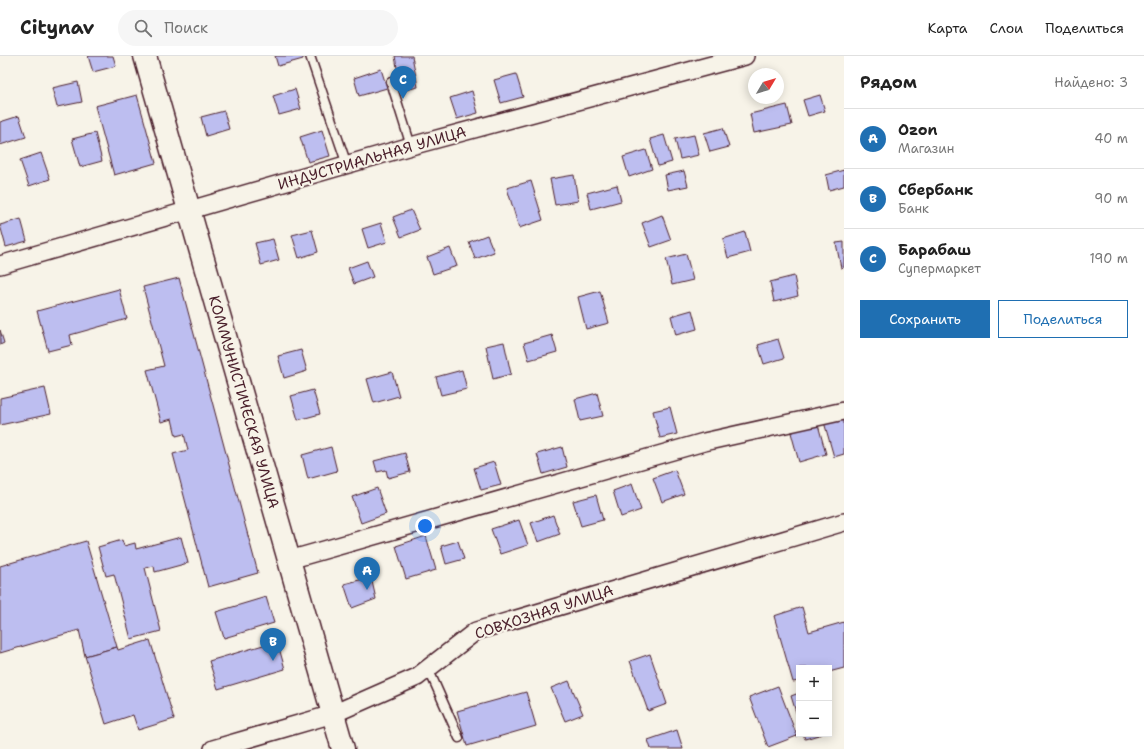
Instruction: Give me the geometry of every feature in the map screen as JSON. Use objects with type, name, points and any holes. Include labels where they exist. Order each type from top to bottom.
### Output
[{"type":"street","name":"КОММУНИСТИЧЕСКАЯ УЛИЦА","points":[[145,56],[343,749]]},
{"type":"street","name":"ИНДУСТРИАЛЬНАЯ УЛИЦА","points":[[0,265],[411,146],[745,56]]},
{"type":"street","points":[[289,560],[704,442],[844,411]]},
{"type":"street","name":"СОВХОЗНАЯ УЛИЦА","points":[[213,749],[333,714],[417,677],[476,631],[844,522]]},
{"type":"lane","points":[[310,56],[346,165]]},
{"type":"lane","points":[[391,82],[411,146]]},
{"type":"lane","points":[[428,668],[459,738]]},
{"type":"building","points":[[88,56],[113,56],[116,66],[93,72]]},
{"type":"building","points":[[275,56],[303,56],[303,59],[278,66]]},
{"type":"building","points":[[395,56],[412,56],[418,87],[401,91]]},
{"type":"building","points":[[381,69],[387,88],[359,96],[354,78]]},
{"type":"building","points":[[516,74],[523,97],[501,103],[494,80]]},
{"type":"building","points":[[78,82],[82,102],[57,107],[52,88]]},
{"type":"building","points":[[295,89],[301,109],[279,115],[273,96]]},
{"type":"building","points":[[472,91],[478,113],[457,119],[450,98]]},
{"type":"building","points":[[137,95],[156,163],[114,175],[95,106]]},
{"type":"building","points":[[820,95],[825,111],[808,116],[803,100]]},
{"type":"building","points":[[787,105],[792,125],[754,133],[750,114]]},
{"type":"building","points":[[224,111],[229,129],[206,136],[201,117]]},
{"type":"building","points":[[19,116],[26,137],[0,145],[0,122]]},
{"type":"building","points":[[723,128],[729,147],[710,152],[704,133]]},
{"type":"building","points":[[322,130],[330,156],[308,162],[300,137]]},
{"type":"building","points":[[95,133],[102,161],[80,167],[72,139]]},
{"type":"building","points":[[664,135],[672,162],[658,166],[650,139]]},
{"type":"building","points":[[694,135],[699,155],[680,159],[675,139]]},
{"type":"building","points":[[646,150],[652,169],[629,177],[623,157]]},
{"type":"building","points":[[41,153],[50,179],[29,186],[20,160]]},
{"type":"building","points":[[844,170],[844,186],[829,190],[826,175]]},
{"type":"building","points":[[684,171],[688,186],[668,190],[665,175]]},
{"type":"building","points":[[574,175],[578,201],[555,205],[550,179]]},
{"type":"building","points":[[531,181],[543,220],[519,228],[507,188]]},
{"type":"building","points":[[617,185],[621,201],[591,209],[587,193]]},
{"type":"building","points":[[411,210],[420,230],[401,237],[393,217]]},
{"type":"building","points":[[662,215],[671,240],[651,247],[642,223]]},
{"type":"building","points":[[21,219],[27,241],[6,247],[0,225]]},
{"type":"building","points":[[381,223],[387,242],[368,248],[362,229]]},
{"type":"building","points":[[312,230],[318,252],[299,258],[292,235]]},
{"type":"building","points":[[745,232],[750,252],[728,258],[723,239]]},
{"type":"building","points":[[487,235],[494,252],[475,259],[469,242]]},
{"type":"building","points":[[273,239],[279,260],[261,265],[255,243]]},
{"type":"building","points":[[844,242],[844,267],[841,268],[836,243]]},
{"type":"building","points":[[450,248],[457,266],[433,274],[427,257]]},
{"type":"building","points":[[686,254],[693,280],[672,285],[666,259]]},
{"type":"building","points":[[367,261],[373,277],[354,284],[348,268]]},
{"type":"building","points":[[794,276],[798,296],[774,302],[770,282]]},
{"type":"building","points":[[179,278],[258,573],[208,587],[173,454],[188,450],[184,434],[176,436],[172,419],[161,422],[147,370],[164,366],[143,287]]},
{"type":"building","points":[[119,289],[127,319],[70,335],[72,345],[48,351],[37,311]]},
{"type":"building","points":[[600,291],[609,323],[586,329],[578,297]]},
{"type":"building","points":[[692,310],[697,329],[676,335],[671,316]]},
{"type":"building","points":[[0,330],[4,343],[0,345]]},
{"type":"building","points":[[552,335],[557,352],[529,360],[524,343]]},
{"type":"building","points":[[778,339],[784,358],[764,364],[758,345]]},
{"type":"building","points":[[504,342],[511,374],[493,379],[486,346]]},
{"type":"building","points":[[301,350],[307,371],[284,378],[278,356]]},
{"type":"building","points":[[462,370],[467,389],[441,395],[436,377]]},
{"type":"building","points":[[392,372],[399,396],[374,403],[367,379]]},
{"type":"building","points":[[45,388],[51,414],[0,425],[0,398]]},
{"type":"building","points":[[313,390],[320,414],[298,420],[291,396]]},
{"type":"building","points":[[597,393],[603,416],[580,421],[575,399]]},
{"type":"building","points":[[670,407],[677,434],[660,438],[653,411]]},
{"type":"building","points":[[844,416],[844,454],[834,457],[824,422]]},
{"type":"building","points":[[817,421],[826,454],[799,462],[790,429]]},
{"type":"building","points":[[331,447],[337,471],[308,479],[302,455]]},
{"type":"building","points":[[562,447],[567,467],[543,474],[537,454]]},
{"type":"building","points":[[405,453],[410,472],[388,478],[386,470],[377,472],[374,461]]},
{"type":"building","points":[[494,462],[501,485],[481,490],[474,468]]},
{"type":"building","points":[[675,470],[684,494],[662,502],[653,478]]},
{"type":"building","points":[[632,484],[641,510],[621,517],[613,491]]},
{"type":"building","points":[[377,488],[386,514],[361,523],[352,497]]},
{"type":"building","points":[[596,495],[603,520],[581,526],[573,501]]},
{"type":"building","points":[[553,515],[560,534],[538,542],[531,523]]},
{"type":"building","points":[[519,520],[528,545],[500,554],[491,529]]},
{"type":"building","points":[[426,536],[436,570],[406,579],[396,546]]},
{"type":"building","points":[[181,537],[188,563],[155,572],[154,566],[145,568],[161,631],[131,639],[114,574],[106,576],[98,547],[122,540],[124,546],[135,543],[136,549]]},
{"type":"building","points":[[86,541],[117,647],[85,656],[79,630],[0,653],[0,566]]},
{"type":"building","points":[[458,541],[464,559],[446,564],[441,546]]},
{"type":"building","points":[[371,577],[376,599],[352,608],[344,584]]},
{"type":"building","points":[[266,597],[274,623],[224,638],[216,612]]},
{"type":"building","points":[[802,607],[809,632],[844,622],[844,668],[832,671],[832,665],[796,665],[796,682],[793,682],[774,616]]},
{"type":"building","points":[[150,640],[174,719],[138,730],[133,715],[106,724],[85,656],[117,647],[118,650]]},
{"type":"building","points":[[277,641],[285,669],[218,689],[209,661]]},
{"type":"building","points":[[650,654],[667,704],[648,711],[630,661]]},
{"type":"building","points":[[569,681],[583,714],[565,721],[551,688]]},
{"type":"building","points":[[778,686],[796,736],[768,747],[749,697]]},
{"type":"building","points":[[526,692],[536,726],[467,746],[457,711]]},
{"type":"building","points":[[796,694],[796,712],[791,696]]},
{"type":"building","points":[[677,730],[683,749],[651,749],[648,740]]},
{"type":"place","name":"Барабаш","points":[[403,99]]},
{"type":"place","name":"Ozon","points":[[367,590]]},
{"type":"place","name":"Сбербанк","points":[[273,661]]}]
